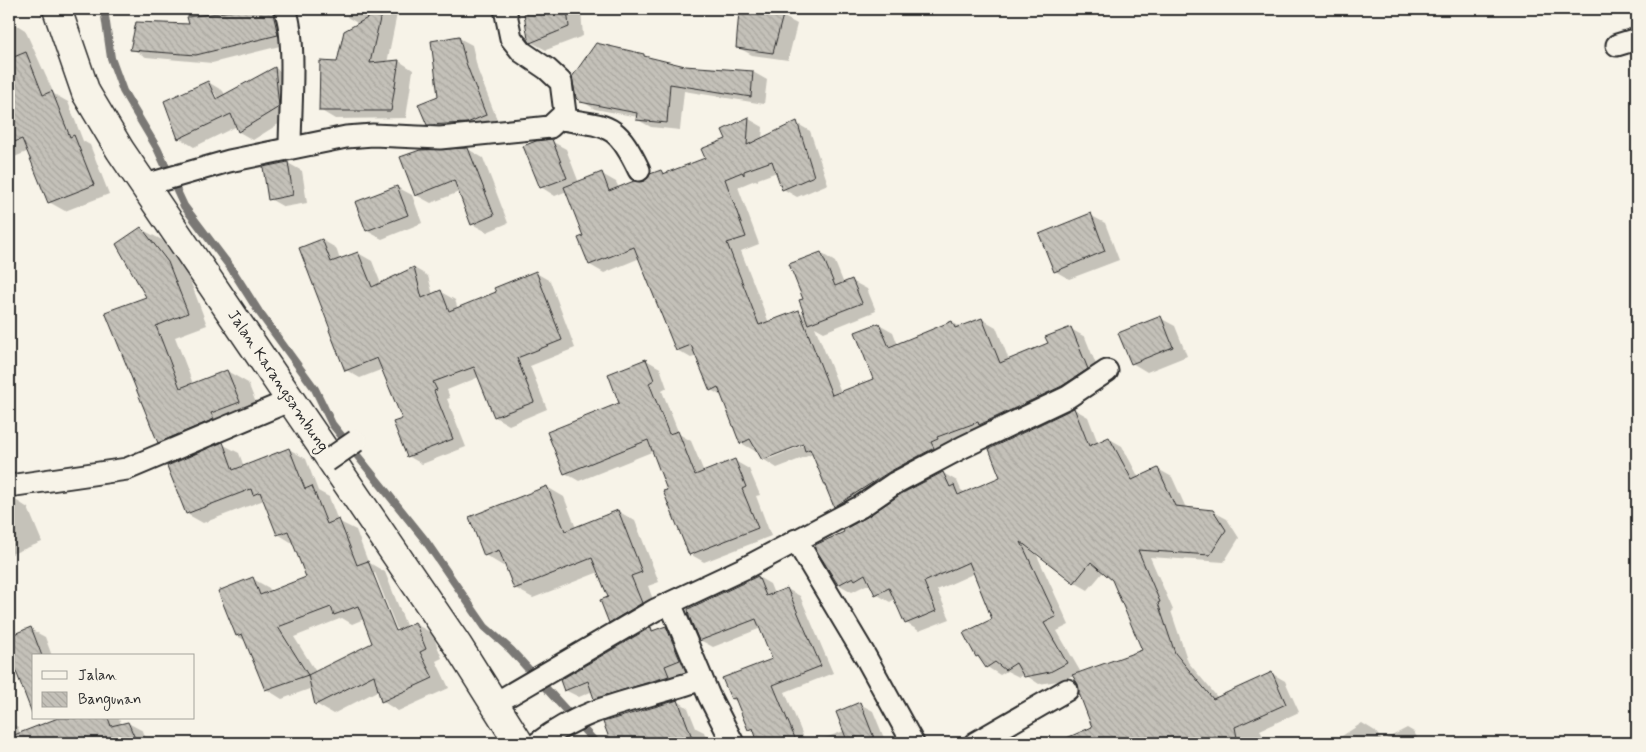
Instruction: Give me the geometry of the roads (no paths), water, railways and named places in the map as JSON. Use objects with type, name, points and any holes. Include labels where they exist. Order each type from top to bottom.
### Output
[{"type":"main road","name":"Jalan Karangsambung","points":[[58,9],[86,94],[120,150],[148,184],[330,460],[522,743]]},
{"type":"street","points":[[285,9],[290,20],[291,39],[290,147]]},
{"type":"street","points":[[148,184],[290,147],[346,136],[373,135],[440,138],[550,127],[561,119],[565,113],[561,82],[547,69],[522,52],[511,38],[505,9]]},
{"type":"street","points":[[561,119],[606,126],[626,143],[639,170]]},
{"type":"street","points":[[494,704],[523,685],[670,603],[726,577],[860,507],[895,483],[963,447],[1068,397],[1107,371]]},
{"type":"street","points":[[9,486],[128,469],[291,400]]},
{"type":"street","points":[[330,460],[356,441]]},
{"type":"street","points":[[796,540],[864,654],[913,743]]},
{"type":"street","points":[[670,603],[702,679],[733,743]]},
{"type":"street","points":[[522,743],[557,731],[590,712],[631,699],[674,689],[702,679]]},
{"type":"street","points":[[987,740],[1067,690]]},
{"type":"waterway","points":[[104,9],[111,58],[123,91],[157,148],[184,206],[231,268],[259,312],[315,389],[332,424],[425,540],[485,627],[511,650],[596,743]]}]
